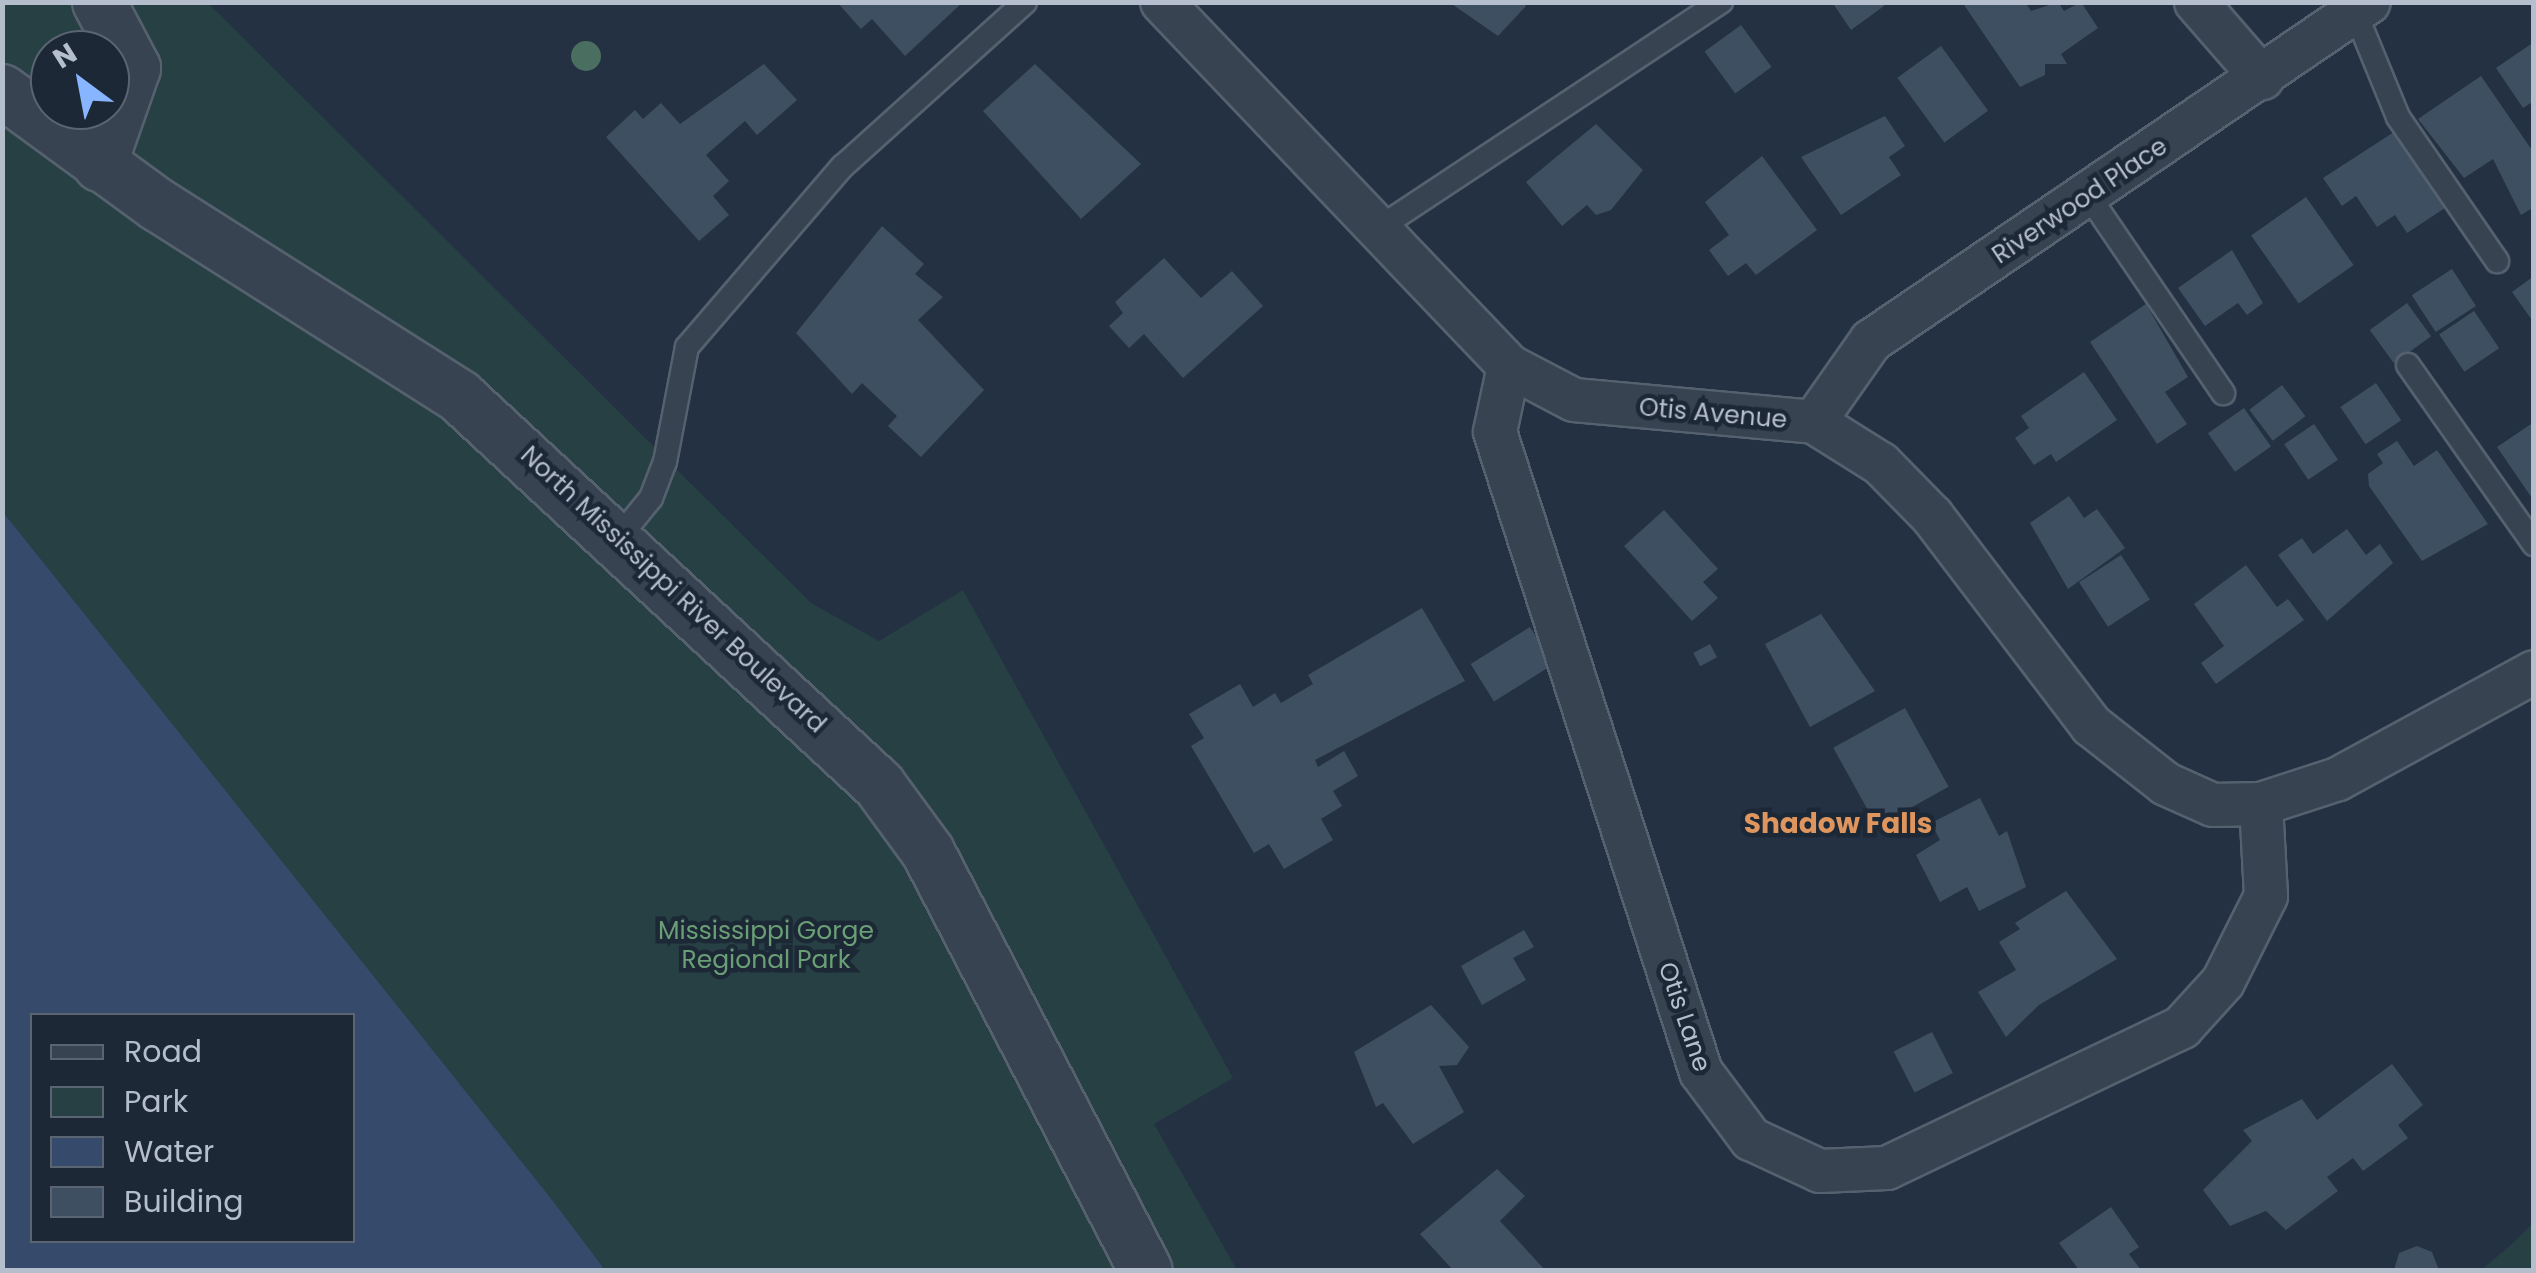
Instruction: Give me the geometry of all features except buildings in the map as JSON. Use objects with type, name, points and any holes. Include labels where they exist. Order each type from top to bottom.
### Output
[{"type":"street","points":[[99,2],[134,68],[100,165]]},
{"type":"street","name":"Otis Avenue","points":[[1162,2],[1509,366],[1574,400],[1814,422],[1881,464],[1932,516],[2061,689],[2126,759],[2213,805],[2262,804],[2338,778],[2534,672]]},
{"type":"street","points":[[2196,2],[2262,78]]},
{"type":"street","name":"Riverwood Place","points":[[1814,422],[1871,342],[2362,8]]},
{"type":"street","name":"North Mississippi River Boulevard","points":[[2,91],[100,165],[460,397],[620,536],[878,785],[928,852],[1146,1270]]},
{"type":"street","name":"Otis Lane","points":[[1509,366],[1495,432],[1701,1072],[1721,1108],[1763,1146],[1820,1172],[1887,1168],[2182,1027],[2231,968],[2266,896],[2262,804]]},
{"type":"lane","points":[[620,536],[652,498],[665,462],[687,347],[842,167],[1025,2]]},
{"type":"lane","points":[[1376,230],[1704,7]]},
{"type":"lane","points":[[2362,8],[2398,118],[2496,260]]},
{"type":"lane","points":[[2088,195],[2223,393]]},
{"type":"lane","points":[[2408,365],[2534,544]]},
{"type":"green space","name":"Mississippi Gorge Regional Park","points":[[3,3],[208,3],[811,603],[879,641],[963,590],[1233,1078],[1154,1124],[1237,1270],[605,1270],[3,512]]},
{"type":"green space","points":[[2533,1223],[2533,1270],[2481,1270],[2513,1243]]},
{"type":"water","points":[[3,512],[549,1196],[605,1270],[3,1270]]},
{"type":"district","name":"Shadow Falls","points":[[1838,824]]}]
